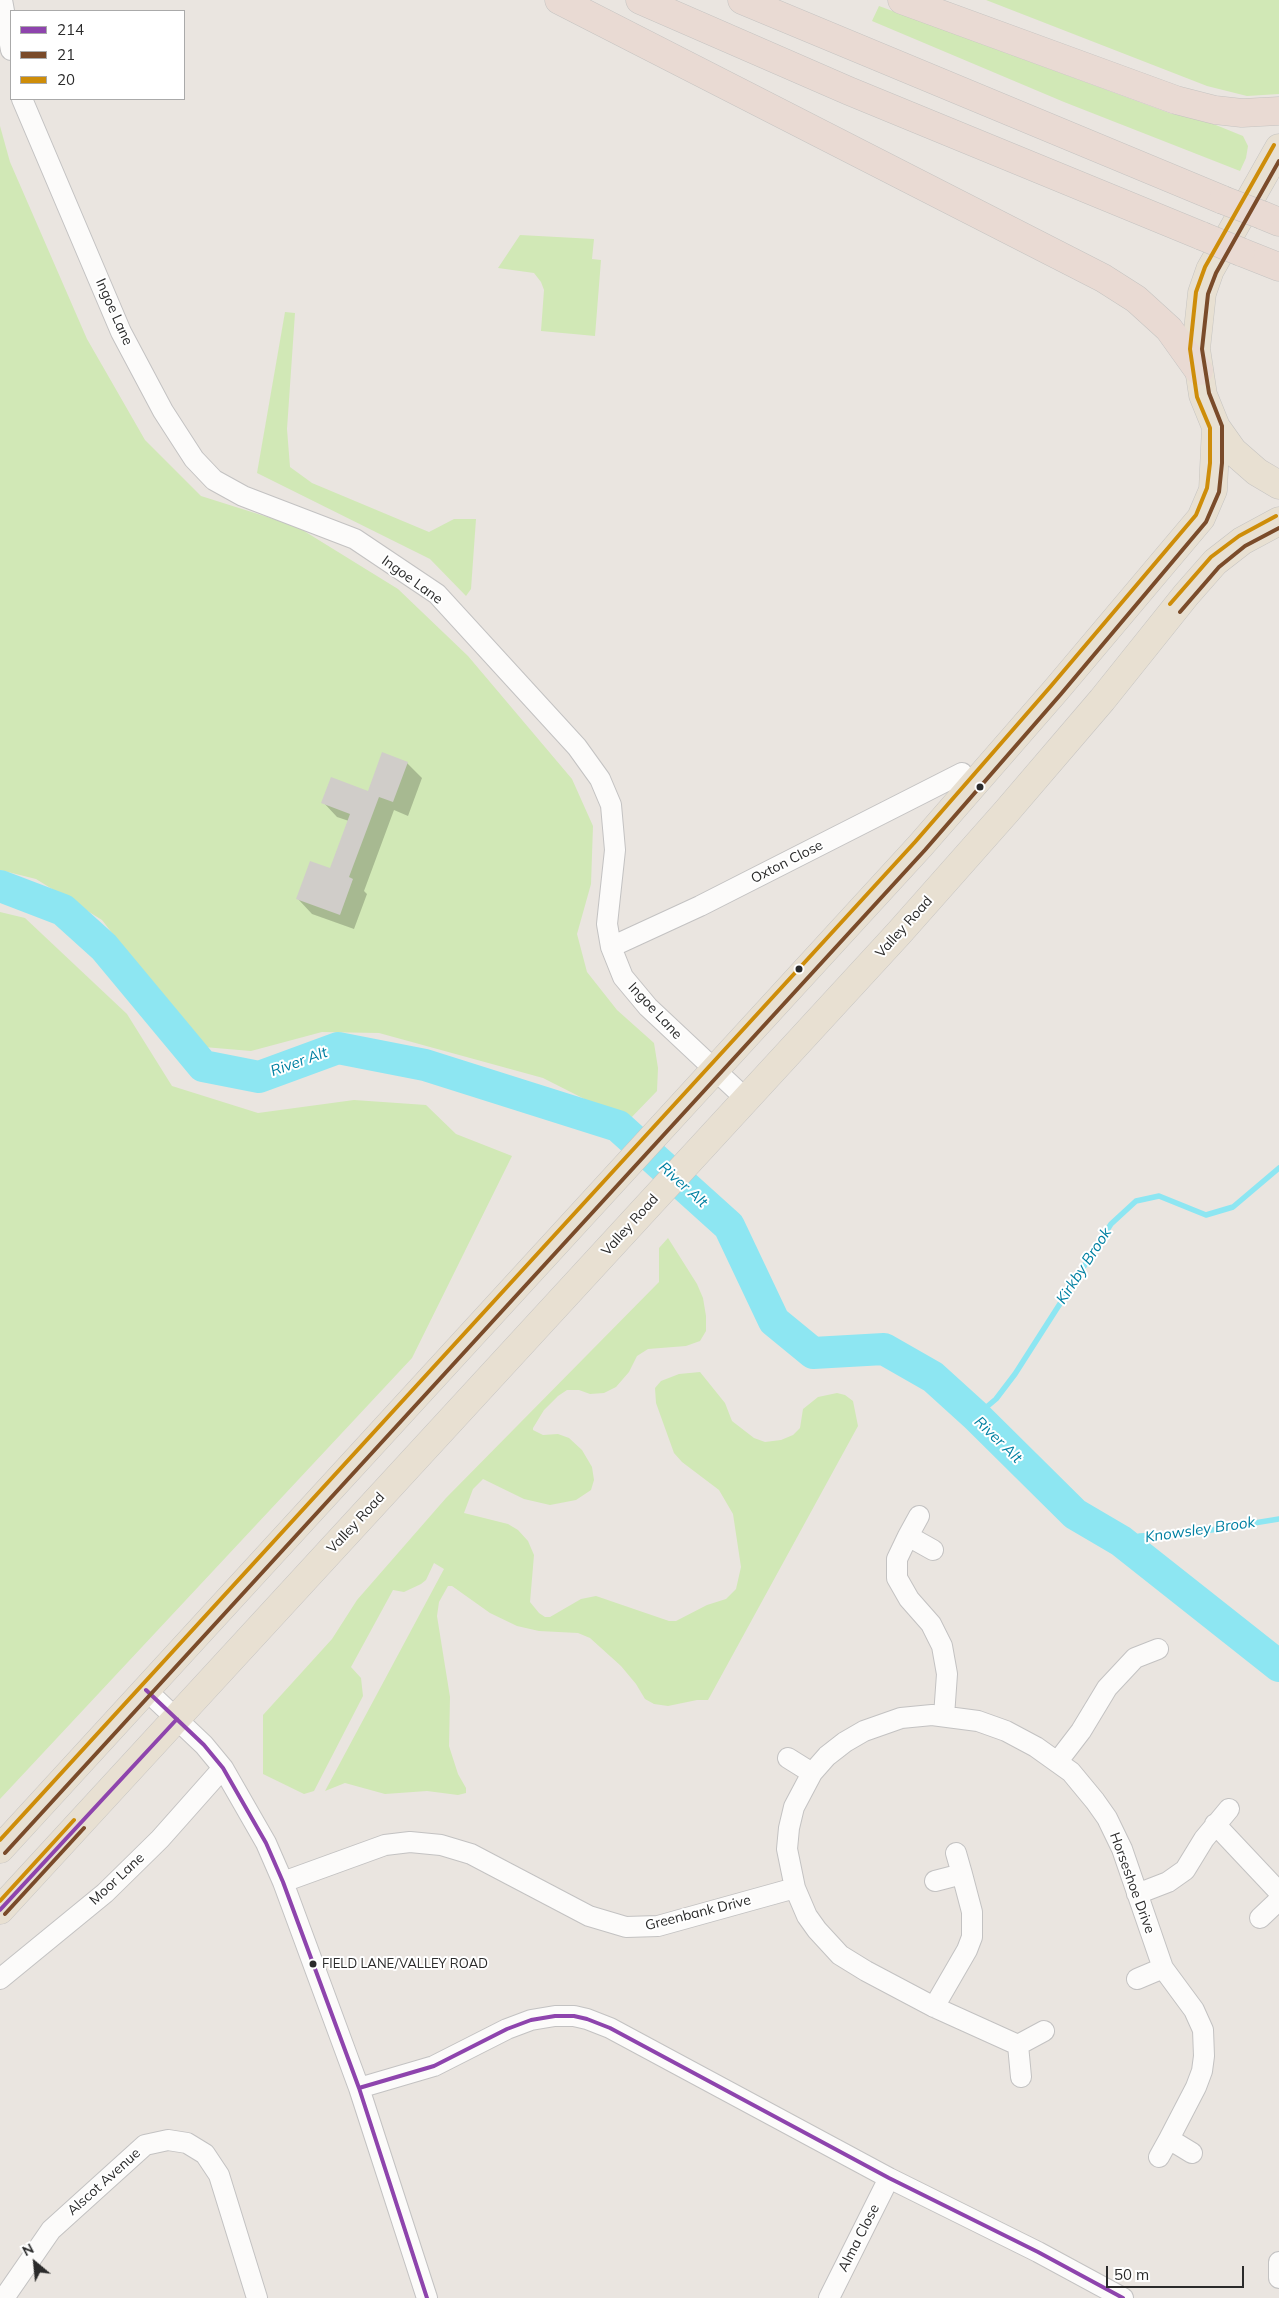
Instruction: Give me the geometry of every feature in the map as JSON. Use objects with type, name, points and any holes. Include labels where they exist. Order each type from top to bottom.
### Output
[{"type":"highway","points":[[559,0],[1103,278],[1136,299],[1169,329],[1198,371]]},
{"type":"highway","points":[[640,0],[849,91],[1279,267]]},
{"type":"highway","points":[[742,0],[1270,219]]},
{"type":"highway","points":[[902,0],[1176,100],[1215,110],[1242,113],[1279,111]]},
{"type":"main road","points":[[1279,148],[1210,270],[1202,293],[1196,349],[1203,395],[1216,427],[1233,451],[1257,472],[1279,485]]},
{"type":"main road","points":[[0,1849],[968,793],[1201,518],[1213,490],[1216,427]]},
{"type":"main road","name":"Valley Road","points":[[0,1910],[899,933],[1102,700],[1186,595],[1215,562],[1242,541],[1279,521]]},
{"type":"street","points":[[2,0],[10,44]]},
{"type":"street","name":"Ingoe Lane","points":[[22,100],[121,332],[163,411],[194,459],[214,480],[242,496],[355,539],[437,594],[577,748],[600,779],[611,805],[616,850],[607,924],[611,947],[623,977],[648,1007],[746,1099]]},
{"type":"street","name":"Oxton Close","points":[[611,947],[700,906],[962,773]]},
{"type":"street","points":[[919,1516],[897,1559],[897,1578],[909,1599],[931,1624],[942,1646],[947,1674],[944,1716]]},
{"type":"street","points":[[908,1536],[933,1550]]},
{"type":"street","points":[[1058,1761],[1081,1731],[1107,1688],[1135,1658],[1158,1649]]},
{"type":"street","points":[[146,1690],[204,1745],[223,1768],[254,1820],[283,1882],[359,2088],[427,2298]]},
{"type":"street","name":"Horseshoe Drive","points":[[795,1888],[787,1849],[794,1807],[812,1774],[833,1751],[864,1731],[901,1718],[961,1717],[994,1726],[1021,1738],[1058,1761],[1081,1784],[1107,1818],[1122,1849],[1163,1968],[1199,2019],[1204,2042],[1204,2056],[1196,2087],[1159,2157]]},
{"type":"street","points":[[788,1758],[812,1774]]},
{"type":"street","name":"Moor Lane","points":[[0,1979],[105,1893],[160,1839],[223,1768]]},
{"type":"street","points":[[1136,1894],[1168,1882],[1185,1870],[1215,1824],[1229,1809]]},
{"type":"street","points":[[1215,1824],[1279,1892]]},
{"type":"street","name":"Greenbank Drive","points":[[283,1882],[385,1845],[410,1842],[441,1845],[471,1854],[589,1916],[626,1927],[658,1926],[795,1888]]},
{"type":"street","points":[[934,2007],[967,1950],[972,1937],[972,1912],[956,1853]]},
{"type":"street","points":[[935,1881],[962,1874]]},
{"type":"street","points":[[795,1888],[807,1916],[816,1930],[840,1955],[934,2007],[1018,2045]]},
{"type":"street","points":[[1260,1918],[1279,1900]]},
{"type":"street","points":[[1137,1979],[1163,1968]]},
{"type":"street","points":[[359,2088],[434,2066],[507,2029],[531,2020],[574,2016],[610,2028],[889,2178],[1038,2252],[1123,2298]]},
{"type":"street","points":[[1018,2045],[1044,2031]]},
{"type":"street","points":[[1018,2045],[1021,2077]]},
{"type":"street","points":[[1169,2139],[1192,2153]]},
{"type":"street","name":"Alscot Avenue","points":[[4,2298],[51,2230],[145,2145],[168,2140],[187,2143],[205,2154],[219,2174],[257,2298]]},
{"type":"street","name":"Alma Close","points":[[829,2298],[889,2178]]},
{"type":"street","points":[[1279,2262],[1279,2278]]},
{"type":"green space","points":[[986,0],[1279,0],[1279,94],[1247,96],[1207,86]]},
{"type":"green space","points":[[879,6],[1172,114],[1207,117],[1206,121],[1243,136],[1248,146],[1246,158],[1240,171],[1064,102],[872,21]]},
{"type":"green space","points":[[0,126],[10,162],[87,339],[145,440],[201,496],[296,526],[398,589],[468,656],[572,779],[593,826],[591,884],[577,934],[587,972],[617,1010],[654,1043],[658,1068],[657,1091],[628,1121],[543,1078],[379,1033],[322,1032],[251,1051],[204,1047],[163,999],[102,920],[36,879],[0,870]]},
{"type":"green space","points":[[520,235],[594,239],[592,259],[601,260],[595,336],[541,331],[544,290],[541,282],[534,273],[498,268]]},
{"type":"green space","points":[[285,312],[295,313],[287,429],[290,467],[312,483],[429,532],[454,519],[476,519],[471,589],[466,596],[430,559],[257,473]]},
{"type":"green space","points":[[0,912],[25,918],[127,1014],[172,1086],[258,1113],[354,1100],[426,1105],[456,1134],[512,1156],[412,1358],[0,1799]]},
{"type":"green space","points":[[668,1238],[697,1284],[703,1298],[706,1331],[700,1341],[686,1346],[648,1349],[637,1356],[629,1372],[616,1387],[604,1393],[590,1394],[579,1390],[567,1390],[544,1410],[533,1428],[533,1430],[543,1435],[558,1434],[569,1438],[582,1450],[592,1467],[594,1480],[591,1490],[576,1500],[550,1505],[524,1499],[483,1479],[473,1489],[464,1513],[508,1524],[518,1530],[528,1541],[534,1555],[530,1602],[545,1617],[550,1617],[581,1599],[596,1596],[669,1621],[676,1621],[707,1605],[726,1599],[736,1589],[741,1567],[733,1514],[719,1490],[682,1462],[674,1453],[656,1403],[655,1388],[661,1381],[679,1374],[700,1372],[725,1403],[732,1421],[754,1438],[765,1442],[781,1440],[793,1435],[800,1428],[803,1409],[818,1397],[837,1393],[845,1395],[853,1401],[858,1426],[708,1700],[697,1700],[668,1706],[654,1704],[645,1699],[636,1684],[621,1666],[590,1638],[578,1633],[539,1631],[517,1626],[490,1613],[452,1586],[448,1586],[439,1602],[437,1616],[450,1697],[449,1746],[458,1774],[466,1788],[466,1793],[458,1795],[427,1791],[385,1794],[345,1783],[325,1791],[444,1569],[434,1563],[426,1580],[421,1584],[404,1592],[393,1590],[351,1667],[361,1678],[363,1696],[314,1791],[304,1794],[263,1774],[263,1715],[332,1639],[357,1600],[446,1498],[659,1282],[659,1248]]},
{"type":"building","points":[[382,752],[408,762],[393,802],[379,797],[349,877],[353,879],[340,915],[296,899],[310,861],[330,868],[350,814],[321,803],[331,777],[368,791]]},
{"type":"waterway","name":"River Alt","points":[[0,886],[63,910],[104,947],[203,1066],[259,1077],[338,1048],[425,1065],[618,1126],[729,1226],[774,1321],[813,1353],[884,1349],[933,1377],[976,1416],[1075,1514],[1121,1541],[1279,1666]]},
{"type":"waterway","name":"Kirkby Brook","points":[[976,1416],[996,1399],[1015,1374],[1111,1224],[1136,1201],[1159,1196],[1206,1215],[1233,1207],[1279,1168]]},
{"type":"waterway","name":"Knowsley Brook","points":[[1121,1541],[1140,1536],[1199,1532],[1279,1519]]},
{"type":"transit line","name":"20","points":[[0,1840],[915,842],[1196,515],[1207,488],[1210,463],[1210,428],[1197,397],[1190,349],[1196,292],[1205,267],[1274,145]]},
{"type":"transit line","name":"21","points":[[5,1853],[925,850],[1061,694],[1206,522],[1219,492],[1222,463],[1222,426],[1209,393],[1202,349],[1208,294],[1216,273],[1279,161]]},
{"type":"transit line","name":"20","points":[[1170,604],[1211,557],[1239,536],[1276,516]]},
{"type":"transit line","name":"21","points":[[1180,612],[1219,567],[1245,546],[1279,528]]},
{"type":"transit line","name":"214","points":[[146,1690],[204,1745],[223,1768],[266,1843],[283,1882],[359,2088],[427,2298]]},
{"type":"transit line","name":"214","points":[[0,1910],[177,1719]]},
{"type":"transit line","name":"20","points":[[0,1901],[74,1820]]},
{"type":"transit line","name":"21","points":[[5,1914],[84,1828]]},
{"type":"transit line","name":"214","points":[[359,2088],[434,2066],[507,2029],[531,2020],[555,2016],[574,2016],[587,2019],[610,2028],[889,2178],[1038,2252],[1123,2298]]},
{"type":"place","name":"FIELD LANE/VALLEY ROAD","points":[[313,1964]]}]
